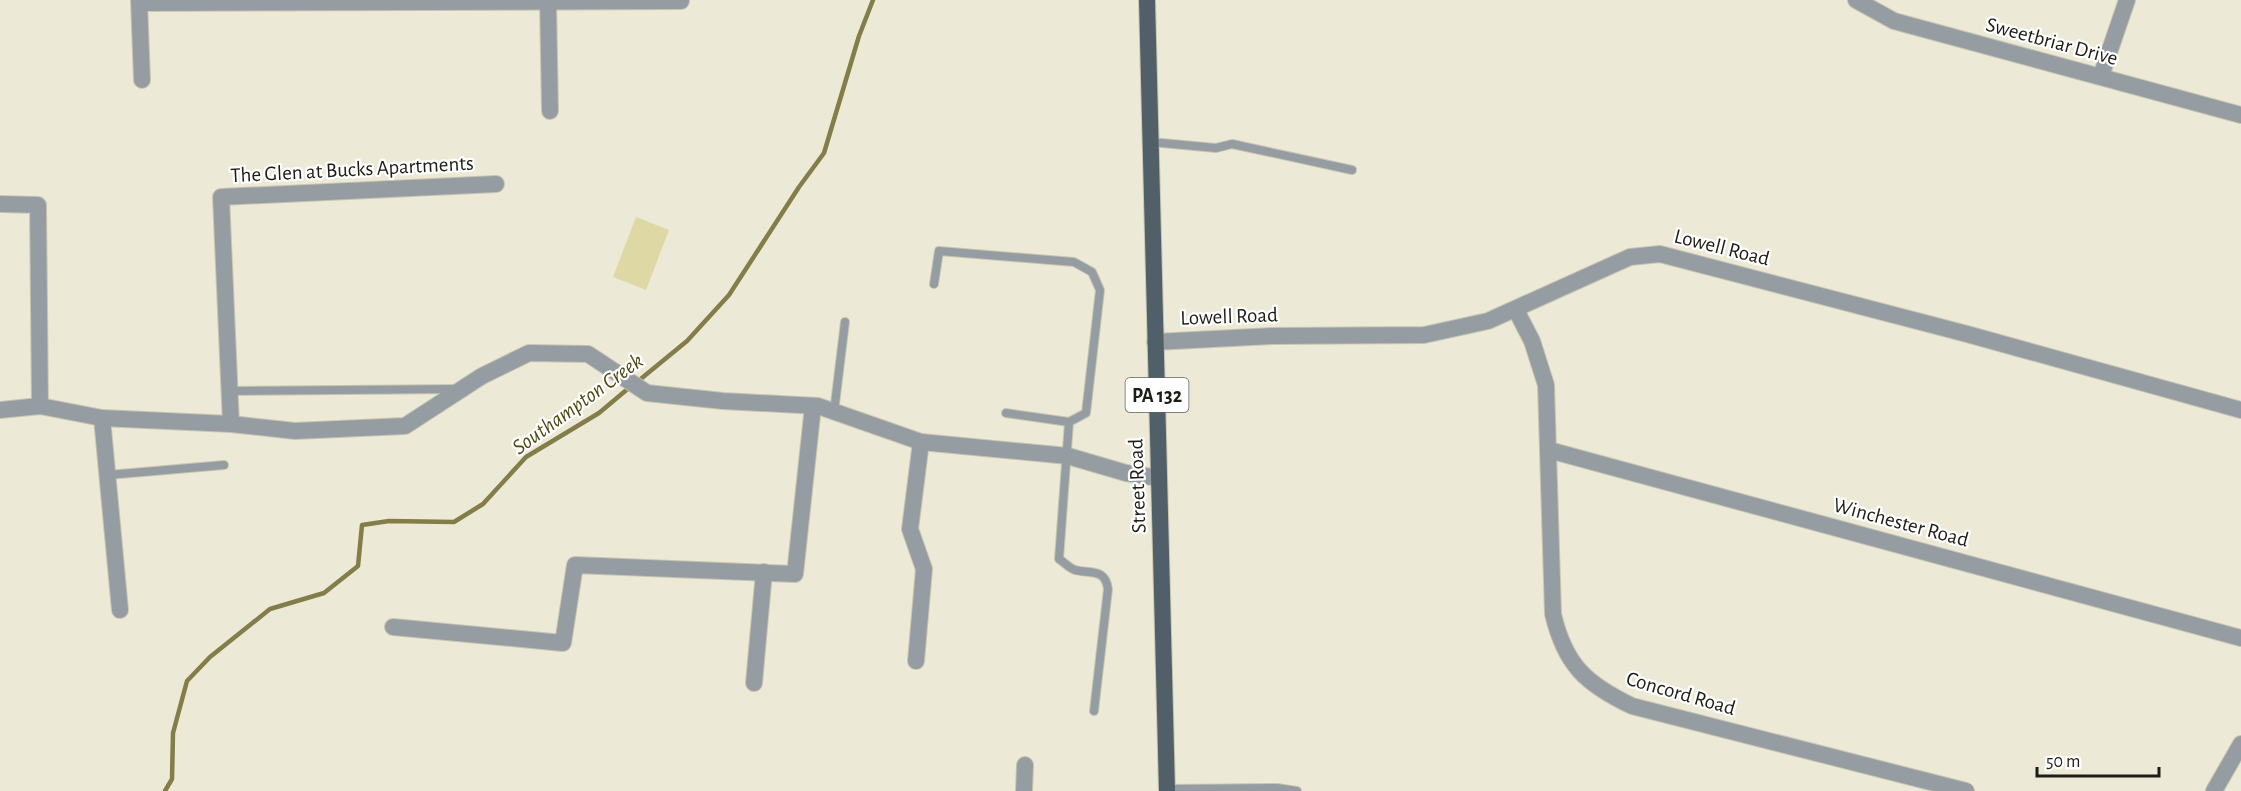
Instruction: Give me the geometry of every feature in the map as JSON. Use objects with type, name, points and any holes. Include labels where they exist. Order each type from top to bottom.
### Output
[{"type":"main road","name":"Street Road","points":[[1147,0],[1167,790]]},
{"type":"street","name":"Sweetbriar Drive","points":[[1856,0],[1894,21],[2241,115]]},
{"type":"street","points":[[2101,76],[2127,0]]},
{"type":"street","points":[[549,1],[550,111]]},
{"type":"street","points":[[142,80],[140,2],[681,1]]},
{"type":"street","name":"The Glen at Bucks Apartments","points":[[231,423],[221,197],[496,184]]},
{"type":"street","points":[[0,204],[38,205],[40,406]]},
{"type":"street","name":"Lowell Road","points":[[1155,342],[1272,336],[1424,335],[1466,328],[1516,310],[1630,257],[1660,254],[2241,410]]},
{"type":"street","name":"Concord Road","points":[[1516,310],[1532,341],[1546,385],[1553,614],[1567,655],[1587,679],[1605,693],[1632,706],[1966,791]]},
{"type":"street","points":[[0,410],[40,406],[102,418],[231,423],[295,431],[405,426],[461,389],[529,353],[588,354],[617,370],[647,393],[723,401],[813,405],[921,442],[1068,456],[1126,473],[1160,478]]},
{"type":"street","points":[[393,627],[563,643],[575,565],[795,574],[813,405]]},
{"type":"street","points":[[102,418],[120,610]]},
{"type":"street","points":[[916,661],[924,569],[910,529],[921,442]]},
{"type":"street","name":"Winchester Road","points":[[1549,450],[2241,638]]},
{"type":"street","points":[[754,684],[764,572]]},
{"type":"street","points":[[2214,791],[2241,744]]},
{"type":"street","points":[[1024,791],[1025,765]]},
{"type":"lane","points":[[1151,142],[1216,148],[1232,144],[1352,170]]},
{"type":"lane","points":[[934,284],[939,251],[1074,262],[1092,272],[1100,290],[1086,413],[1069,422],[1006,413]]},
{"type":"lane","points":[[834,412],[845,322]]},
{"type":"lane","points":[[230,391],[461,389]]},
{"type":"lane","points":[[1069,422],[1059,559],[1073,569],[1098,572],[1106,580],[1108,589],[1094,711]]},
{"type":"lane","points":[[108,475],[224,465]]},
{"type":"lane","points":[[1167,790],[1277,788],[1297,791]]},
{"type":"shaded area","points":[[636,217],[669,230],[646,290],[613,277]]},
{"type":"waterway","name":"Southampton Creek","points":[[637,382],[687,341],[729,295],[799,187],[824,153],[859,36],[873,0]]},
{"type":"waterway","name":"Southampton Creek","points":[[165,791],[172,779],[173,733],[187,681],[210,657],[270,609],[324,593],[358,566],[362,525],[389,521],[454,522],[483,504],[526,457],[599,413],[630,387]]}]
